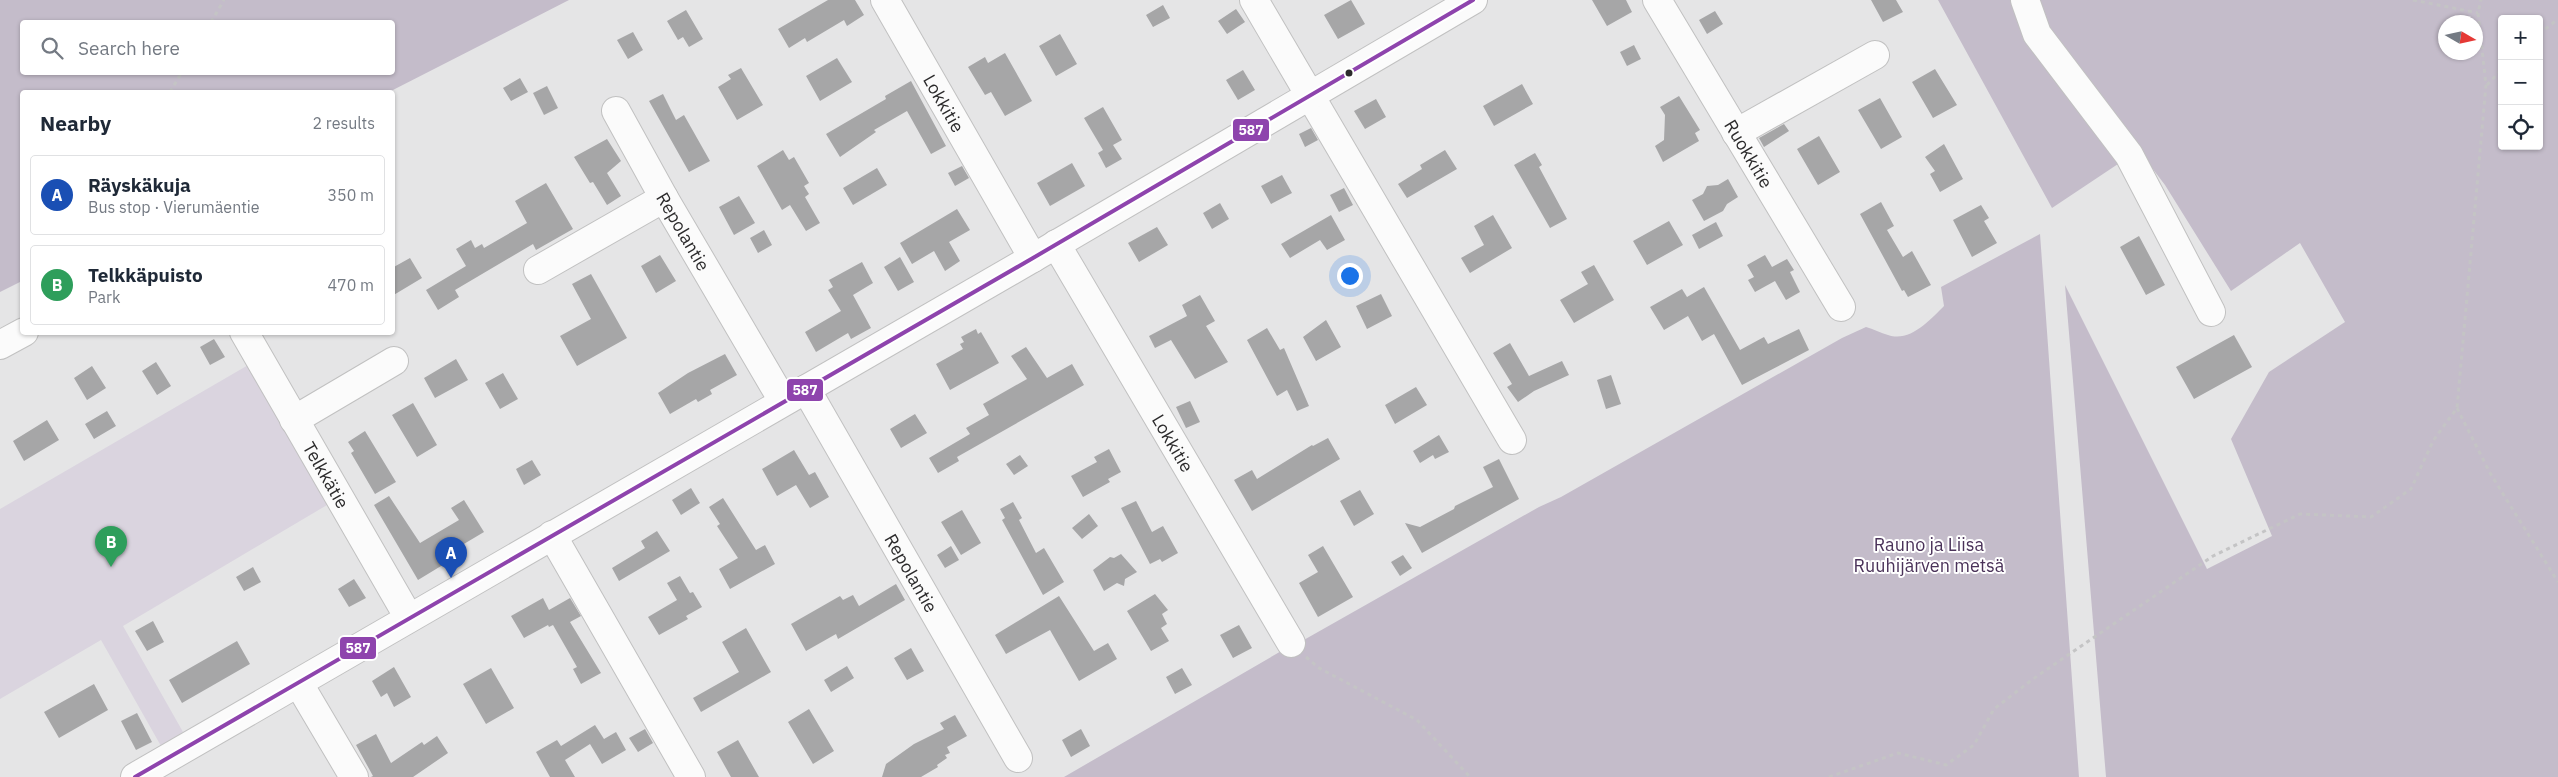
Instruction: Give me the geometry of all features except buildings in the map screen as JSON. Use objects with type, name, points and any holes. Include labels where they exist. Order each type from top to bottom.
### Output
[{"type":"street","name":"Lokkitie","points":[[884,0],[1033,258]]},
{"type":"street","points":[[1254,0],[1512,440]]},
{"type":"street","points":[[135,777],[299,684],[552,535],[1033,258],[1473,0]]},
{"type":"street","name":"Ruokkitie","points":[[1657,0],[1841,307]]},
{"type":"street","points":[[2025,0],[2037,34],[2128,155],[2210,312]]},
{"type":"street","points":[[1736,133],[1874,55]]},
{"type":"street","name":"Repolantie","points":[[616,111],[664,198],[794,395],[1018,758]]},
{"type":"street","points":[[538,270],[664,198]]},
{"type":"street","name":"Lokkitie","points":[[1056,244],[1290,643]]},
{"type":"street","points":[[0,345],[20,334]]},
{"type":"street","name":"Telkkätie","points":[[246,335],[409,618]]},
{"type":"street","points":[[294,420],[394,361]]},
{"type":"street","points":[[552,535],[691,777]]},
{"type":"street","points":[[299,684],[354,777]]},
{"type":"path","points":[[212,20],[224,0]]},
{"type":"path","points":[[2413,0],[2478,13]]},
{"type":"path","points":[[1829,777],[1898,753],[1946,765],[1974,745],[1994,709],[2033,679],[2213,556],[2300,514],[2371,517],[2412,489],[2433,442],[2457,408],[2486,85],[2478,13],[2481,0]]},
{"type":"path","points":[[2543,31],[2558,19]]},
{"type":"path","points":[[2486,85],[2498,73]]},
{"type":"path","points":[[171,90],[180,75]]},
{"type":"path","points":[[2457,408],[2490,473],[2558,582]]},
{"type":"path","points":[[1290,643],[1319,668],[1417,720],[1470,777]]},
{"type":"shaded area","points":[[250,364],[327,505],[123,626],[183,732],[161,746],[101,640],[0,699],[0,509]]},
{"type":"green space","points":[[0,0],[569,0],[393,90],[20,90],[20,282],[0,292]]},
{"type":"green space","points":[[1938,0],[2017,0],[2121,162],[2052,208]]},
{"type":"green space","points":[[2036,0],[2558,0],[2558,777],[2106,777],[2065,285],[2207,569],[2272,536],[2231,439],[2269,372],[2345,322],[2300,243],[2231,291],[2165,185],[2047,30]]},
{"type":"green space","name":"Rauno ja Liisa Ruuhijärven metsä","points":[[2040,234],[2079,777],[1064,777],[1283,650],[1539,507],[1561,497],[1842,338],[1866,327],[1896,337],[1912,333],[1944,306],[1941,287]]},
{"type":"transit line","name":"587","points":[[135,777],[1033,258],[1473,0]]},
{"type":"place","name":"Telkkäpuisto","points":[[111,567]]},
{"type":"place","name":"Räyskäkuja","points":[[451,578]]}]
